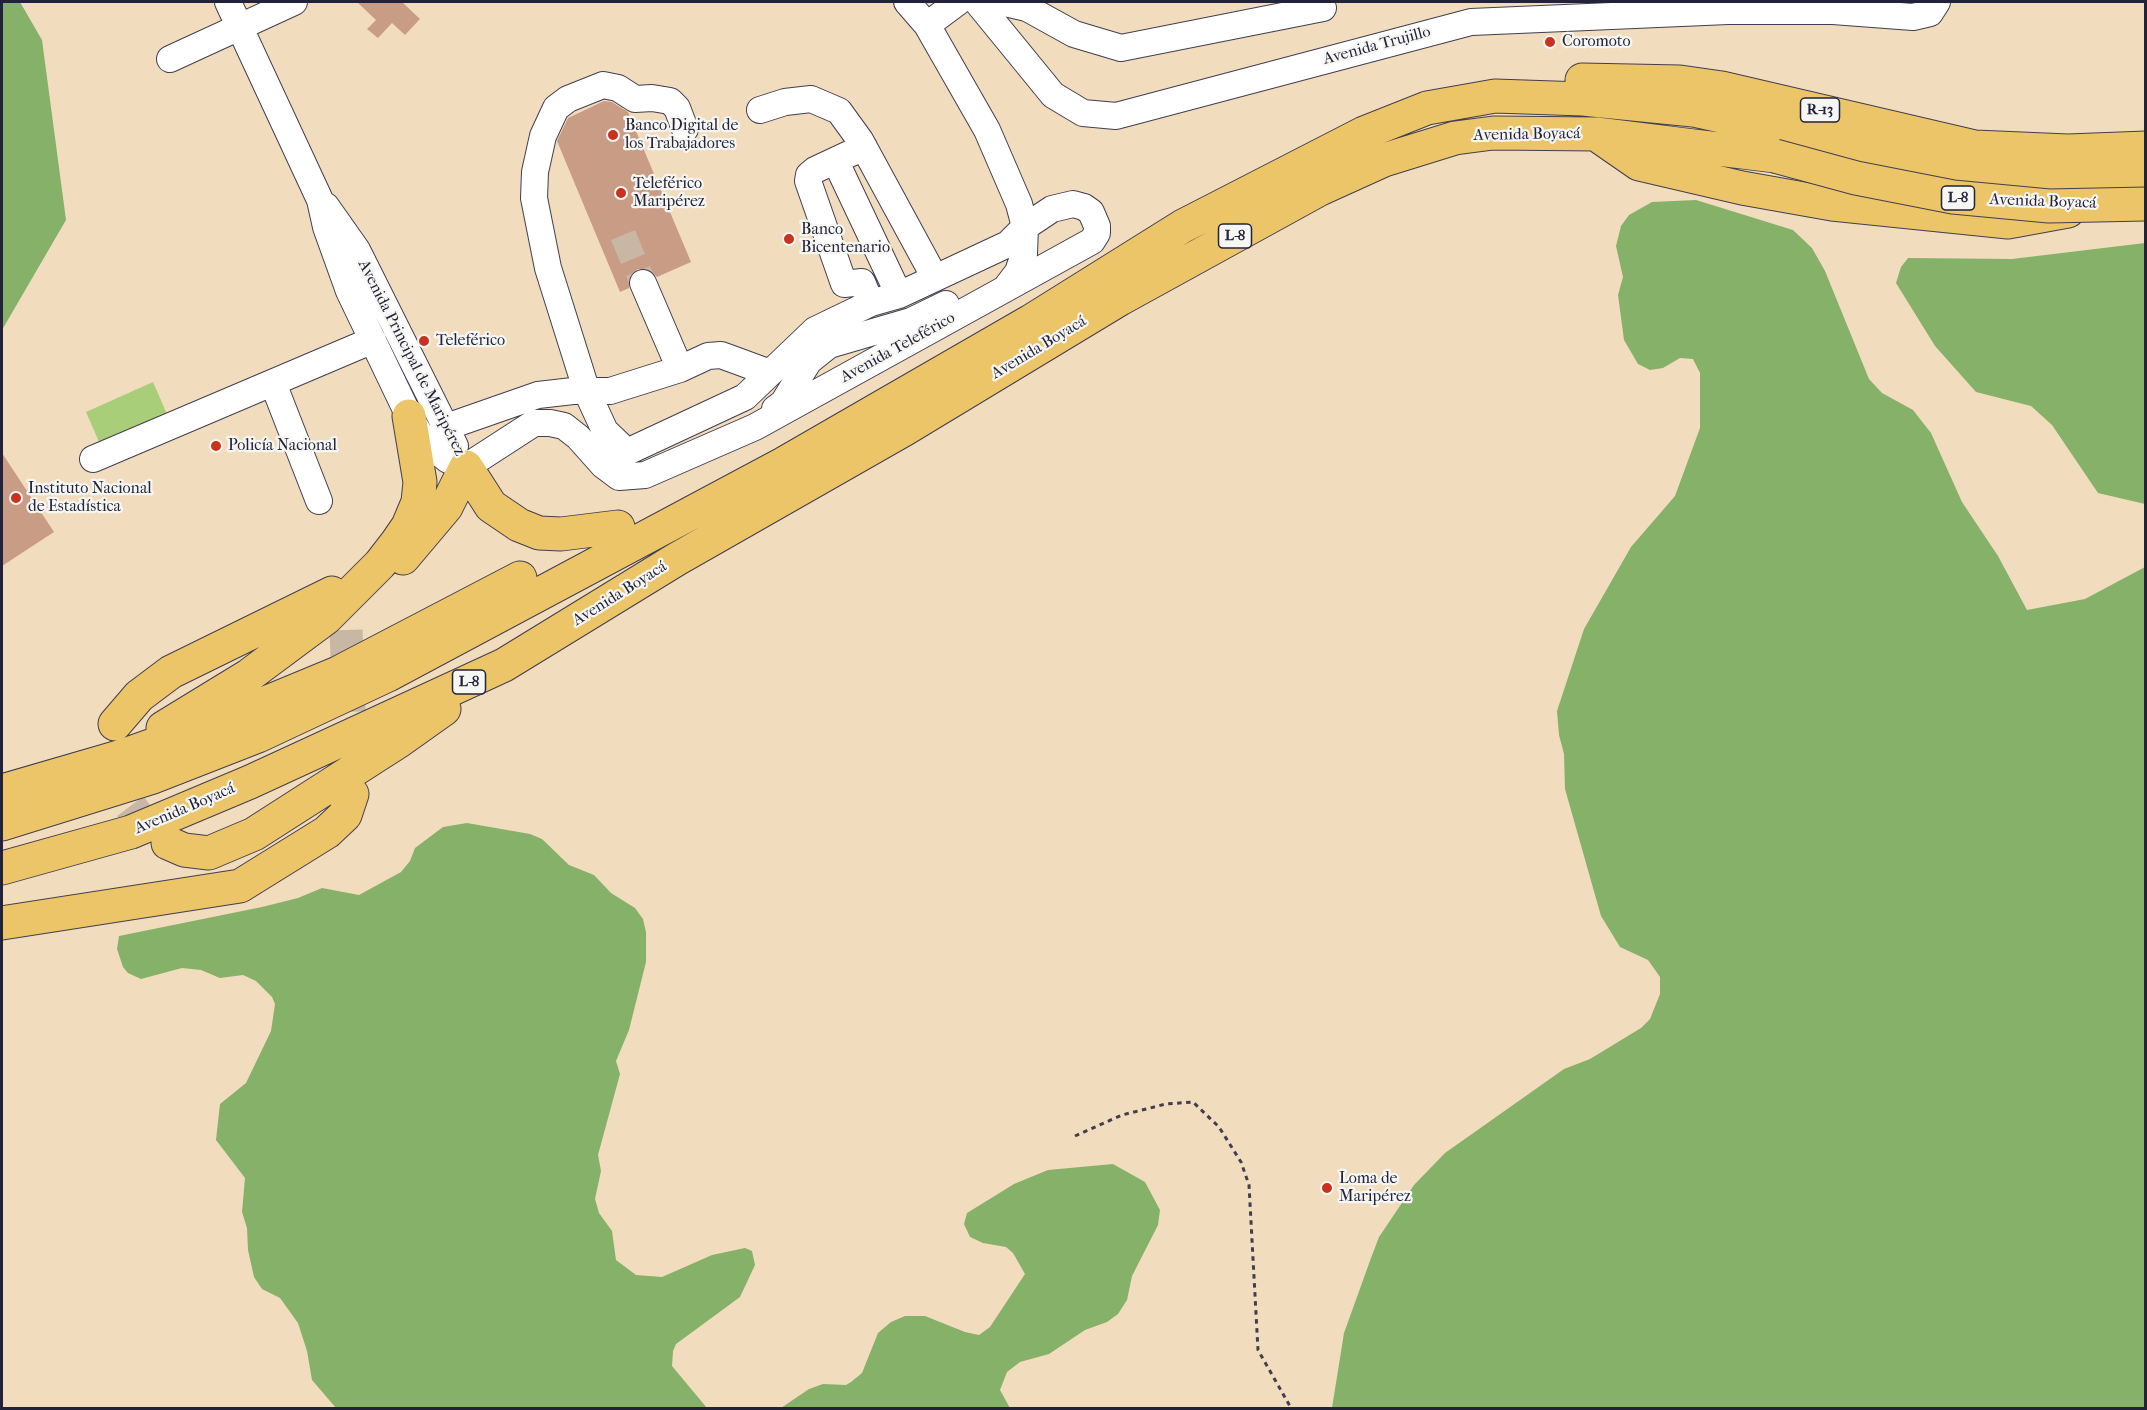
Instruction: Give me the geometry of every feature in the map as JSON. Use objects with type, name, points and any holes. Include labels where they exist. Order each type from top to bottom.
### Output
[{"type":"highway","name":"R-13","points":[[1495,96],[1537,83],[1590,80],[1680,82],[1761,96],[1975,147],[2068,151],[2145,148]]},
{"type":"highway","name":"Avenida Boyacá","points":[[12,818],[153,777],[258,736],[388,675],[783,464],[943,374],[1183,226],[1364,133],[1427,108],[1495,96],[1583,99],[1693,110],[1777,143],[1856,178],[1953,197],[2049,206],[2145,204]]},
{"type":"highway","name":"Avenida Boyacá","points":[[4,868],[131,832],[250,782],[504,665],[677,559],[905,429],[1120,299],[1320,189],[1384,160],[1455,138],[1493,133],[1777,143],[1878,156],[1970,172],[2077,178],[2145,172]]},
{"type":"highway","points":[[1596,135],[1639,164],[1742,188],[1832,204],[2008,222],[2055,214],[2145,190]]},
{"type":"highway","points":[[2,791],[122,756],[234,717],[338,673],[854,407],[943,374]]},
{"type":"highway","points":[[122,756],[182,715],[248,676],[317,625],[380,564],[408,526],[418,502],[420,409]]},
{"type":"highway","points":[[466,467],[491,506],[519,525],[539,533],[561,534],[618,527]]},
{"type":"highway","points":[[346,630],[351,613],[428,532],[446,507],[466,467]]},
{"type":"highway","points":[[115,724],[139,696],[171,672],[195,658],[316,603],[380,564]]},
{"type":"highway","points":[[168,843],[184,850],[210,853],[254,834],[399,741],[504,665]]},
{"type":"highway","points":[[2,923],[240,886],[327,832],[345,815],[352,794]]},
{"type":"street","name":"Avenida Principal de Maripérez","points":[[228,2],[320,200],[326,227],[349,291],[373,340],[420,409]]},
{"type":"street","points":[[170,59],[294,2]]},
{"type":"street","name":"Avenida Teleférico","points":[[466,467],[501,446],[512,435],[534,423],[564,426],[619,477],[645,475],[755,427],[1005,289],[1018,272],[1024,254],[1025,227],[1019,204],[987,130],[927,25],[907,2]]},
{"type":"street","points":[[927,25],[958,2]]},
{"type":"street","name":"Avenida Trujillo","points":[[976,2],[1053,95],[1083,113],[1116,116],[1472,22],[1735,6],[1828,6],[1913,17],[1930,13],[1937,2]]},
{"type":"street","points":[[1000,2],[1027,8],[1074,34],[1121,48],[1323,8]]},
{"type":"street","points":[[685,129],[677,108],[670,101],[652,98],[635,99],[618,88],[603,85],[568,99],[556,108],[543,136],[535,171],[534,198],[548,268],[587,392],[605,431],[627,452],[746,397],[815,330],[866,292],[887,270],[922,255]]},
{"type":"street","points":[[760,110],[785,102],[811,99],[831,105],[839,111],[864,147],[934,278]]},
{"type":"street","points":[[864,147],[815,170],[809,175],[808,181],[844,284],[866,292],[898,296],[1008,244],[1025,227],[1052,209],[1073,204],[1091,212],[1095,219],[1097,233],[1092,241],[1005,289]]},
{"type":"street","points":[[836,162],[898,296]]},
{"type":"street","name":"Avenida Principal de Maripérez","points":[[320,200],[347,234],[372,281],[420,409],[420,434],[448,460],[466,467]]},
{"type":"street","name":"Avenida Teleférico","points":[[755,427],[783,403],[809,362],[829,345],[910,321],[959,297],[1005,270],[1024,254]]},
{"type":"street","points":[[349,291],[351,280],[358,274],[372,281]]},
{"type":"street","points":[[643,283],[680,369]]},
{"type":"street","points":[[93,459],[373,340]]},
{"type":"street","points":[[455,424],[538,395],[610,390],[680,369],[708,356],[721,355],[770,373]]},
{"type":"street","points":[[273,383],[319,501]]},
{"type":"street","name":"Avenida Teleférico","points":[[420,409],[472,434],[487,438],[512,435]]},
{"type":"path","points":[[1075,1136],[1122,1115],[1166,1104],[1193,1102],[1219,1127],[1241,1162],[1249,1185],[1258,1350],[1291,1408]]},
{"type":"green space","points":[[2,2],[20,2],[42,40],[66,220],[2,330]]},
{"type":"green space","points":[[1696,200],[1793,230],[1812,248],[1825,271],[1869,379],[1882,393],[1913,410],[1931,433],[1962,502],[1998,556],[2027,610],[2085,599],[2145,567],[2145,1408],[1332,1408],[1344,1333],[1371,1258],[1379,1237],[1414,1185],[1445,1153],[1564,1069],[1590,1059],[1641,1028],[1650,1019],[1660,994],[1660,977],[1648,960],[1620,947],[1601,916],[1565,789],[1564,754],[1559,735],[1557,711],[1584,629],[1631,547],[1675,496],[1700,428],[1700,373],[1693,359],[1680,358],[1663,368],[1650,370],[1638,364],[1624,340],[1618,295],[1623,277],[1616,246],[1621,226],[1629,215],[1652,202]]},
{"type":"green space","points":[[2146,243],[2145,504],[2098,493],[2052,425],[2031,406],[1976,392],[1935,346],[1896,283],[1901,267],[1908,258],[2012,259]]},
{"type":"green space","points":[[153,382],[170,421],[103,451],[86,412]]},
{"type":"green space","points":[[467,823],[530,834],[542,839],[569,865],[594,875],[611,893],[635,908],[643,919],[646,932],[646,962],[629,1030],[616,1061],[620,1074],[598,1155],[601,1171],[595,1199],[599,1213],[612,1231],[616,1260],[636,1275],[662,1277],[712,1255],[745,1248],[752,1251],[755,1265],[740,1297],[676,1344],[673,1351],[672,1366],[707,1408],[336,1408],[312,1380],[307,1351],[298,1323],[280,1298],[262,1289],[254,1277],[248,1250],[247,1228],[242,1212],[245,1178],[216,1140],[220,1104],[246,1083],[271,1031],[275,1004],[272,997],[256,981],[243,975],[220,978],[201,970],[182,968],[141,979],[128,973],[123,967],[117,949],[119,936],[262,907],[298,898],[322,888],[359,895],[401,872],[410,861],[415,848],[443,827]]},
{"type":"green space","points":[[1113,1164],[1145,1182],[1160,1210],[1158,1225],[1132,1276],[1127,1300],[1118,1314],[1107,1322],[1085,1330],[1049,1354],[1020,1362],[1007,1372],[1000,1390],[1010,1408],[781,1408],[809,1389],[823,1384],[846,1385],[851,1382],[862,1373],[878,1333],[891,1322],[905,1316],[925,1316],[965,1332],[979,1335],[990,1327],[1025,1274],[1013,1253],[1006,1247],[983,1243],[970,1237],[964,1224],[967,1213],[1014,1184],[1048,1170]]},
{"type":"building","points":[[357,2],[402,2],[420,19],[405,35],[392,23],[378,38],[367,29],[376,20]]},
{"type":"building","name":"Teleférico Maripérez","points":[[604,101],[612,102],[628,112],[691,262],[657,277],[651,271],[638,269],[631,275],[629,288],[620,292],[557,141],[568,118]]},
{"type":"building","name":"Instituto Nacional de Estadística","points":[[2,453],[54,532],[2,566]]},
{"type":"tunnel","points":[[623,235],[643,283]]},
{"type":"tunnel","points":[[346,630],[351,762]]},
{"type":"tunnel","points":[[113,761],[122,795],[142,822],[168,842]]},
{"type":"place","name":"Coromoto","points":[[1550,42]]},
{"type":"place","name":"Banco Digital de los Trabajadores","points":[[613,135]]},
{"type":"place","name":"Teleférico Maripérez","points":[[621,193]]},
{"type":"place","name":"Banco Bicentenario","points":[[789,239]]},
{"type":"place","name":"Teleférico","points":[[424,341]]},
{"type":"place","name":"Policía Nacional","points":[[216,446]]},
{"type":"place","name":"Instituto Nacional de Estadística","points":[[16,498]]},
{"type":"place","name":"Loma de Maripérez","points":[[1327,1188]]}]
